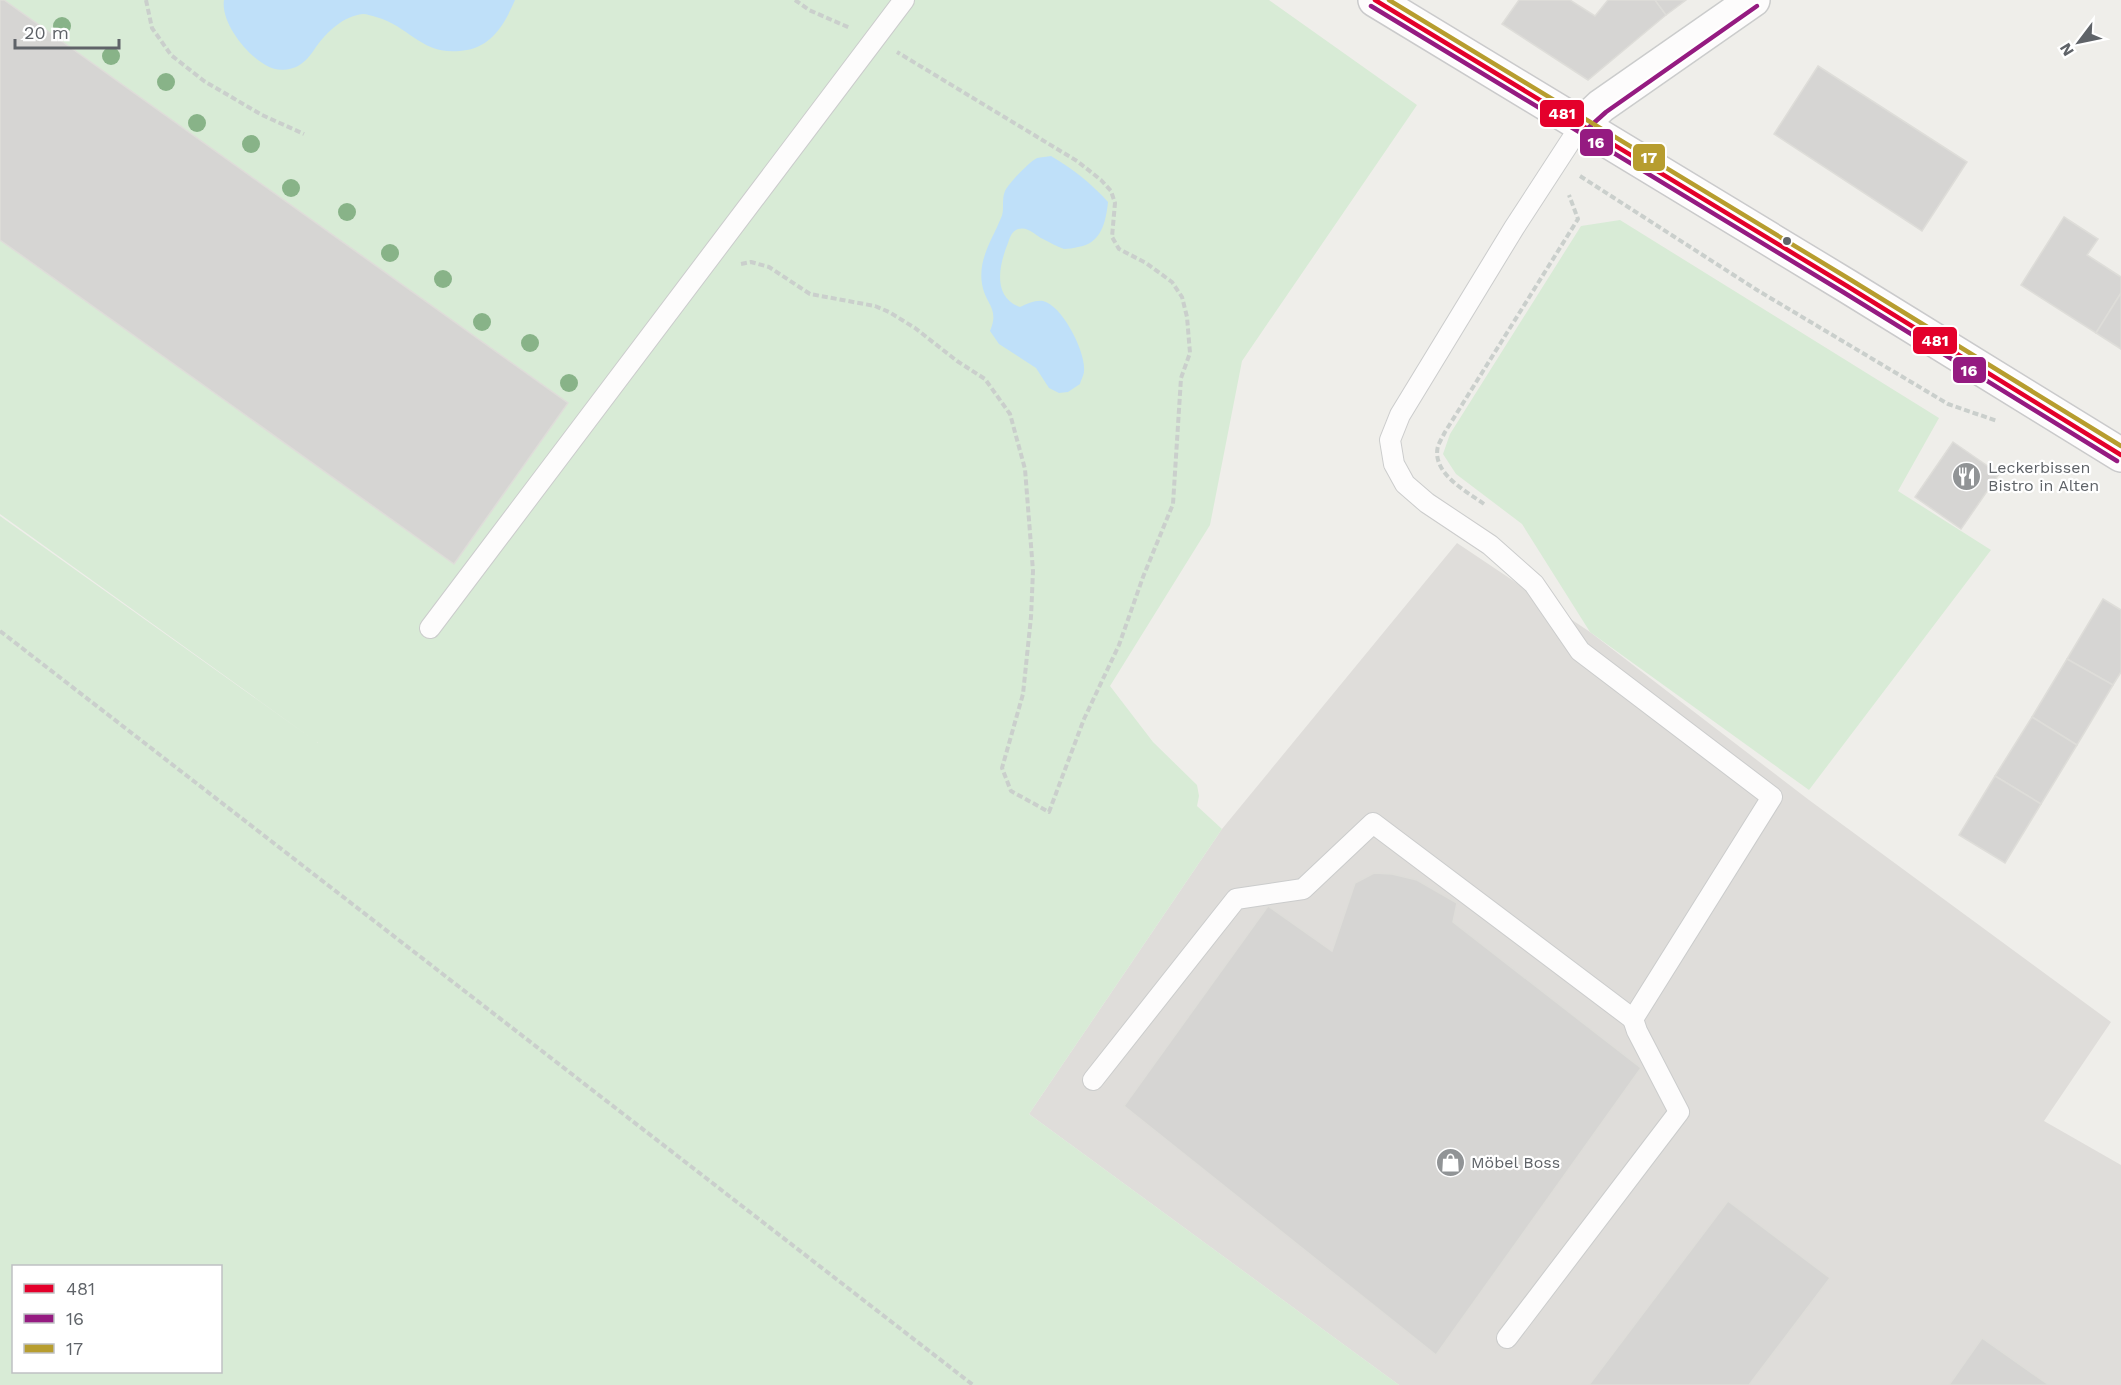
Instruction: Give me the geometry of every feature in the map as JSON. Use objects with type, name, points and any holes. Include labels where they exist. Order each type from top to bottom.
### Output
[{"type":"main road","points":[[1375,0],[2121,455]]},
{"type":"main road","points":[[1581,125],[1601,106],[1753,0]]},
{"type":"lane","points":[[430,628],[904,0]]},
{"type":"lane","points":[[1581,125],[1557,160],[1400,415],[1390,440],[1394,464],[1405,484],[1427,503],[1490,545],[1534,584],[1580,651],[1773,797],[1633,1019]]},
{"type":"lane","points":[[1093,1080],[1236,898],[1303,889],[1373,823],[1633,1019],[1679,1112],[1507,1338]]},
{"type":"path","points":[[146,0],[152,28],[171,55],[204,81],[262,115],[304,134]]},
{"type":"path","points":[[696,276],[750,262],[769,267],[810,294],[875,306],[890,312],[985,379],[1001,399],[1010,414],[1024,469],[1033,571],[1023,694],[1002,768],[1011,790],[1049,812],[1084,720],[1119,645],[1143,577],[1173,504],[1181,378],[1190,352],[1187,316],[1182,297],[1172,282],[1146,263],[1119,249],[1112,237],[1115,203],[1111,191],[1077,161],[874,38],[809,10],[795,0]]},
{"type":"path","points":[[1557,160],[1757,290],[1948,404],[2002,423]]},
{"type":"path","points":[[1492,510],[1456,484],[1444,472],[1439,463],[1438,447],[1445,432],[1578,219],[1557,160]]},
{"type":"path","points":[[0,631],[974,1385]]},
{"type":"shaded area","points":[[1457,543],[1590,632],[1809,800],[2111,1022],[2044,1121],[2121,1165],[2121,1385],[1399,1385],[1029,1114],[1222,829]]},
{"type":"green space","points":[[0,0],[1269,0],[1417,105],[1242,361],[1210,525],[1110,686],[1153,742],[1197,785],[1199,796],[1197,806],[1222,829],[1029,1114],[1399,1385],[0,1385],[0,516],[318,743],[0,514]]},
{"type":"green space","points":[[1620,220],[1939,418],[1898,491],[1991,550],[1809,790],[1590,632],[1522,524],[1456,474],[1443,454],[1450,434],[1581,226]]},
{"type":"water","points":[[224,0],[515,0],[497,32],[484,43],[467,50],[439,50],[388,22],[363,14],[349,18],[336,26],[301,64],[281,70],[257,59],[239,41],[227,20]]},
{"type":"water","points":[[1051,156],[1081,177],[1108,202],[1104,224],[1092,242],[1064,249],[1022,228],[1014,231],[1010,236],[1002,261],[1000,280],[1005,296],[1020,307],[1037,301],[1050,304],[1065,320],[1077,342],[1084,363],[1083,376],[1080,384],[1068,392],[1059,393],[1049,388],[1036,368],[999,344],[990,331],[993,311],[984,291],[981,275],[984,258],[1002,215],[1005,191],[1033,160]]},
{"type":"building","points":[[0,0],[4,0],[568,403],[454,564],[0,240]]},
{"type":"building","points":[[1519,0],[1570,0],[1595,16],[1608,0],[1655,0],[1666,15],[1588,80],[1502,24]]},
{"type":"building","points":[[1655,0],[1686,0],[1666,15]]},
{"type":"building","points":[[1818,66],[1967,162],[1922,231],[1774,134]]},
{"type":"building","points":[[2064,217],[2098,239],[2087,255],[2121,277],[2121,293],[2096,333],[2021,285]]},
{"type":"building","points":[[2121,293],[2121,349],[2096,333]]},
{"type":"building","points":[[1953,442],[1999,474],[1961,529],[1915,497]]},
{"type":"building","points":[[2103,599],[2121,610],[2121,672],[2113,685],[2067,659]]},
{"type":"building","points":[[2067,659],[2113,685],[2077,745],[2032,717]]},
{"type":"building","points":[[2032,717],[2077,745],[2041,804],[1995,776]]},
{"type":"building","points":[[1995,776],[2041,804],[2005,863],[1959,835]]},
{"type":"building","points":[[1374,873],[1392,874],[1417,880],[1457,903],[1453,922],[1641,1068],[1436,1355],[1124,1106],[1268,906],[1332,951],[1355,883]]},
{"type":"building","points":[[1728,1201],[1830,1278],[1749,1385],[1589,1385]]},
{"type":"building","points":[[1982,1338],[2049,1385],[1949,1385]]},
{"type":"transit line","name":"481","points":[[1375,0],[2121,455]]},
{"type":"transit line","name":"17","points":[[1389,0],[2121,446]]},
{"type":"transit line","name":"16","points":[[1371,6],[2117,461]]},
{"type":"transit line","name":"16","points":[[1586,130],[1606,112],[1757,6]]},
{"type":"place","name":"Leckerbissen Bistro in Alten","points":[[1967,476]]},
{"type":"place","name":"Möbel Boss","points":[[1450,1162]]}]
